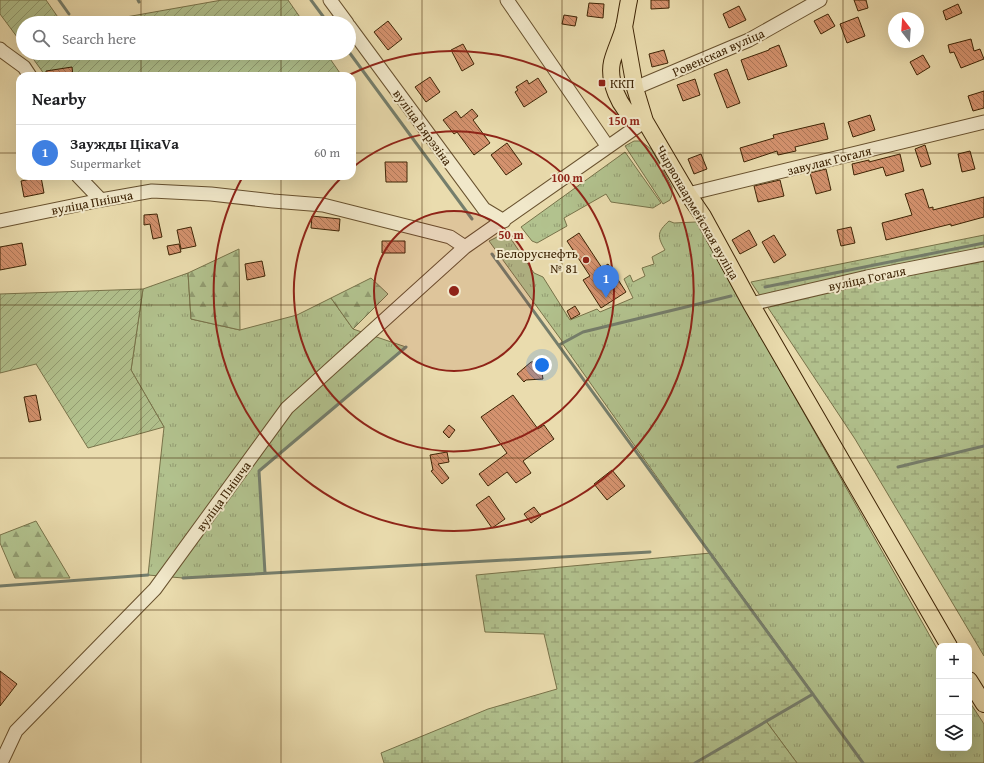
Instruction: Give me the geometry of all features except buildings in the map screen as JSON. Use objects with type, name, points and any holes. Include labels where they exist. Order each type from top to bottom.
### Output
[{"type":"main road","name":"Чырвонаармейская вуліца","points":[[629,0],[624,26],[612,63],[612,73],[614,88],[620,102],[636,119],[645,122]]},
{"type":"main road","name":"Чырвонаармейская вуліца","points":[[624,26],[635,88],[645,122],[688,194],[703,216],[751,304],[947,643]]},
{"type":"main road","points":[[972,685],[984,704]]},
{"type":"street","points":[[330,0],[342,16]]},
{"type":"street","points":[[507,0],[608,147]]},
{"type":"street","name":"Ровенская вуліца","points":[[635,88],[749,40],[820,0]]},
{"type":"street","name":"вуліца Бярэзіна","points":[[356,35],[484,209],[504,221]]},
{"type":"street","points":[[1,51],[24,67],[27,72]]},
{"type":"street","name":"вуліца Пнішча","points":[[1,763],[16,731],[155,589],[287,408],[465,248],[645,122]]},
{"type":"street","name":"завулак Гогаля","points":[[688,194],[984,122]]},
{"type":"street","points":[[82,180],[101,200]]},
{"type":"street","name":"вуліца Пнішча","points":[[0,222],[101,200],[152,191],[211,194],[323,205],[450,237],[465,248]]},
{"type":"street","name":"вуліца Гогаля","points":[[751,304],[867,277],[984,254]]},
{"type":"green space","points":[[0,0],[46,0],[57,16],[16,16],[16,36],[0,14]]},
{"type":"green space","points":[[222,0],[288,0],[299,16],[132,16]]},
{"type":"green space","points":[[34,60],[331,60],[339,72],[43,72]]},
{"type":"green space","points":[[634,141],[641,141],[652,150],[672,187],[672,195],[670,200],[663,204],[625,146]]},
{"type":"green space","points":[[625,152],[661,203],[653,208],[611,202],[606,194],[564,218],[567,226],[537,243],[532,241],[521,227]]},
{"type":"green space","points":[[669,221],[674,223],[696,222],[936,647],[936,751],[972,751],[972,706],[984,724],[984,763],[797,763],[766,721],[813,693],[705,545],[562,341],[489,241],[501,235],[511,239],[534,273],[543,277],[570,320],[597,309],[600,312],[633,298],[624,279],[630,275],[633,282],[645,276],[642,268],[654,264],[652,257],[665,250],[660,238],[660,231]]},
{"type":"green space","points":[[984,235],[984,656],[855,439],[751,282]]},
{"type":"green space","points":[[239,249],[240,330],[191,319],[188,273]]},
{"type":"green space","points":[[188,273],[191,319],[240,330],[297,315],[331,298],[353,329],[406,347],[259,471],[265,573],[183,578],[148,575],[164,427],[131,370],[143,289]]},
{"type":"green space","points":[[371,278],[388,294],[353,329],[331,298]]},
{"type":"green space","points":[[143,289],[131,370],[164,427],[88,448],[36,364],[0,373],[0,294]]},
{"type":"green space","points":[[36,521],[70,578],[15,578],[0,543],[0,535]]},
{"type":"green space","points":[[711,553],[813,694],[766,721],[797,763],[384,763],[381,753],[488,709],[557,689],[544,634],[485,632],[476,575]]},
{"type":"waterway","points":[[59,0],[69,14]]},
{"type":"waterway","points":[[311,0],[323,16]]},
{"type":"waterway","points":[[355,60],[472,219]]},
{"type":"waterway","points":[[765,287],[984,243]]},
{"type":"waterway","points":[[492,254],[863,763]]},
{"type":"waterway","points":[[559,345],[583,332],[731,296]]},
{"type":"waterway","points":[[265,573],[259,471],[406,347]]},
{"type":"waterway","points":[[898,467],[984,446]]},
{"type":"waterway","points":[[183,578],[650,552]]},
{"type":"waterway","points":[[0,586],[148,575]]},
{"type":"waterway","points":[[695,763],[813,694]]},
{"type":"place","name":"ККП","points":[[602,83]]},
{"type":"place","name":"Белоруснефть № 81","points":[[586,260]]},
{"type":"place","name":"Заужды ЦікаVа","points":[[606,298]]}]
